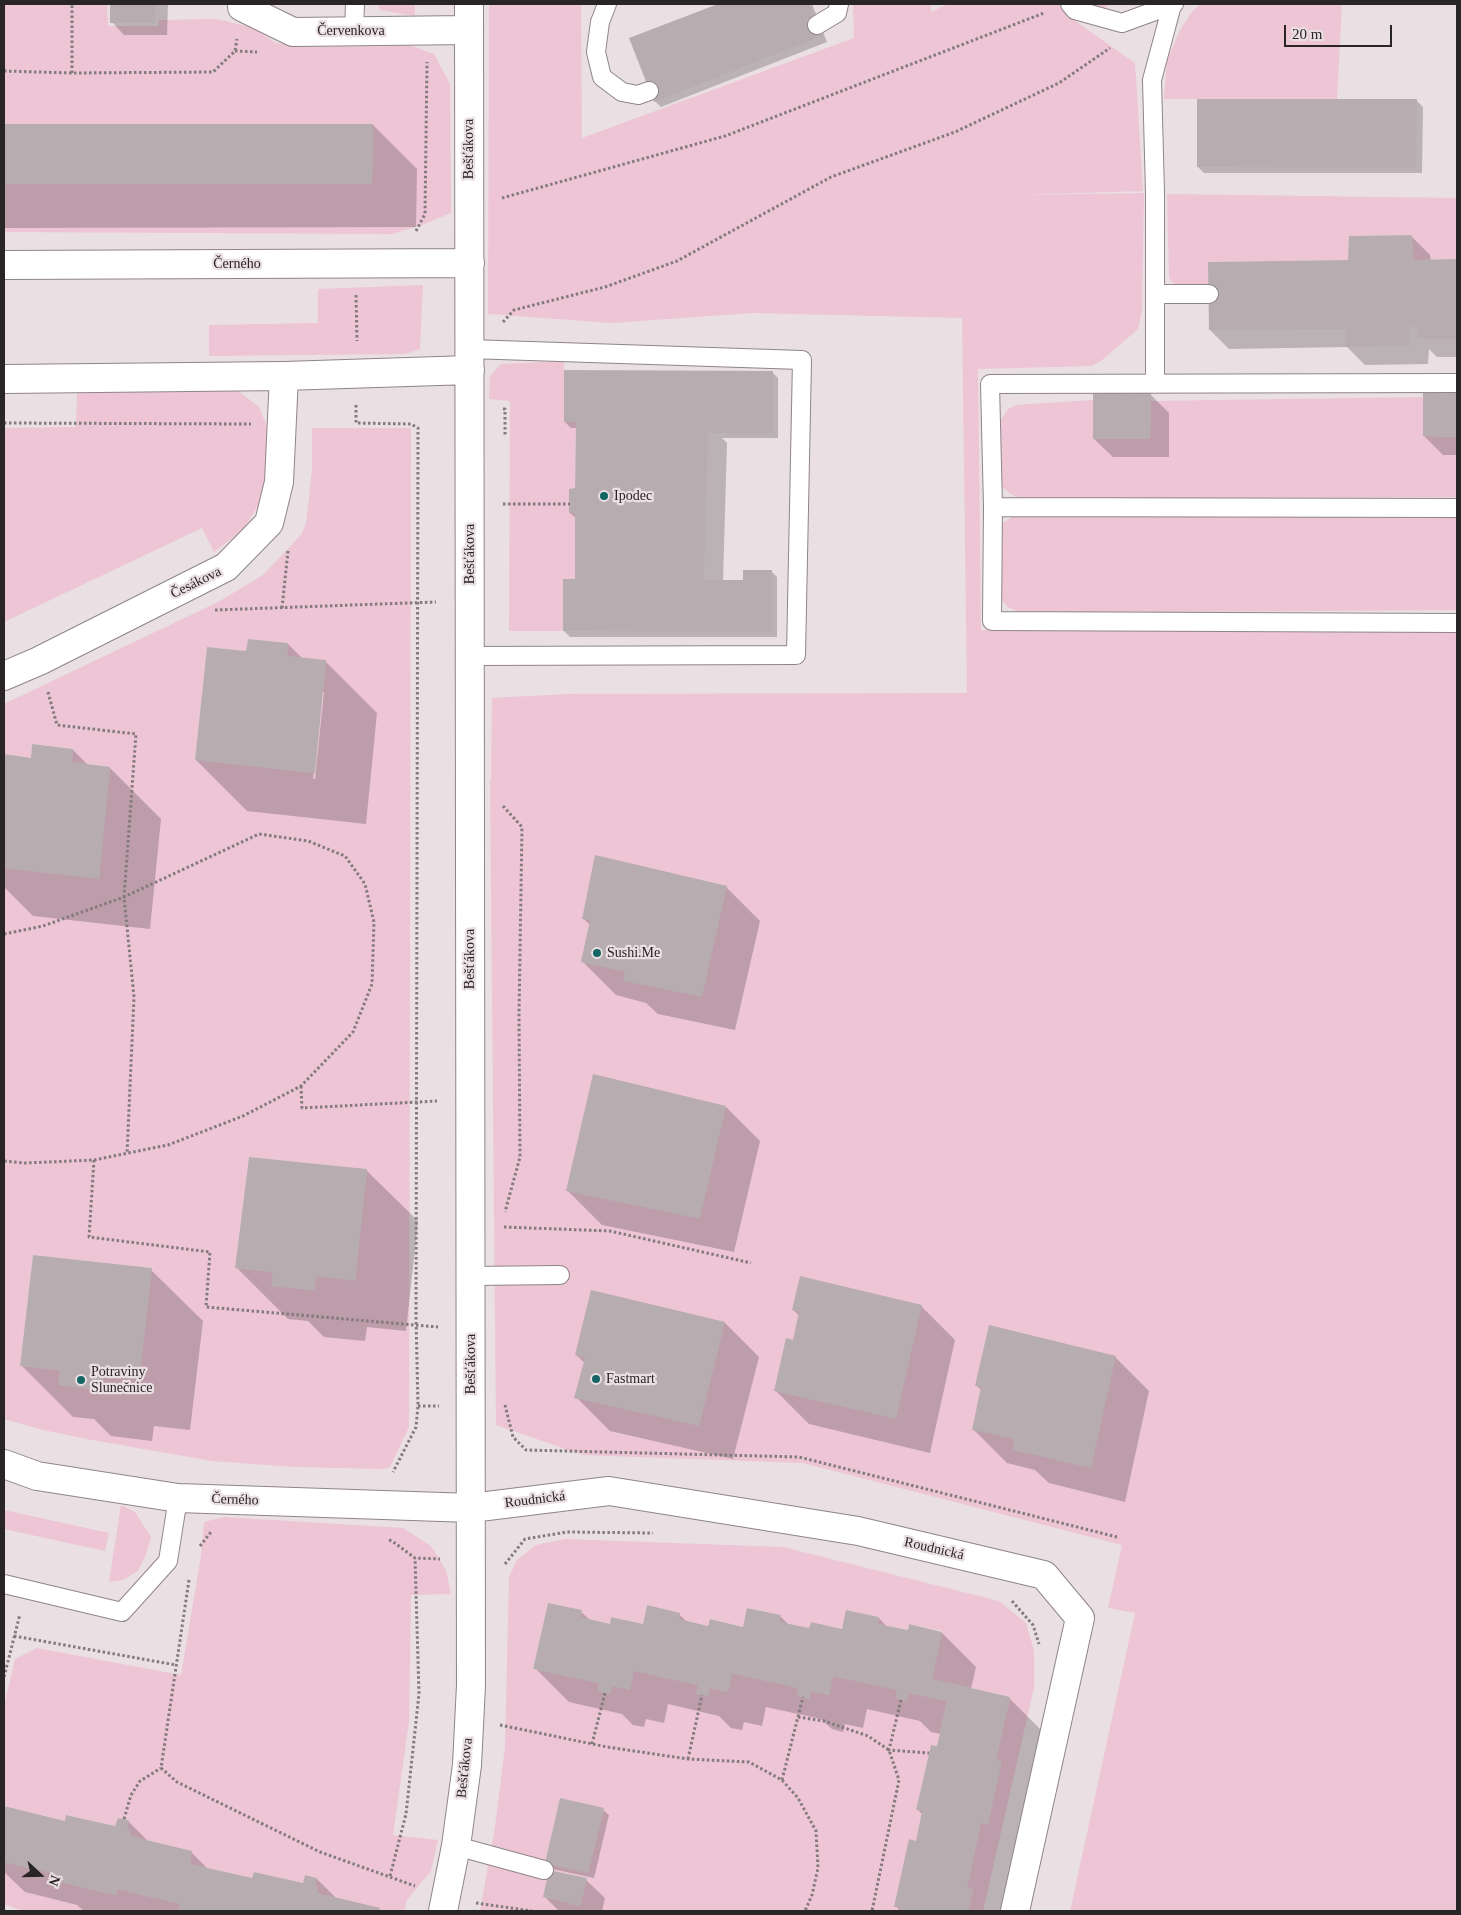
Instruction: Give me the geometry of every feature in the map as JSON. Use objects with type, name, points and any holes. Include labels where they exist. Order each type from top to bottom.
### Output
[{"type":"street","name":"Červenkova","points":[[242,5],[293,32],[427,32],[469,17]]},
{"type":"street","name":"Bešťákova","points":[[444,1904],[456,1846],[467,1764],[471,1685],[470,407],[472,356],[469,17]]},
{"type":"street","name":"Černého","points":[[4,265],[470,264]]},
{"type":"street","points":[[4,379],[284,376],[357,373],[472,356]]},
{"type":"street","name":"Česákova","points":[[4,676],[39,661],[226,567],[269,523],[279,482],[284,376]]},
{"type":"street","name":"Černého","points":[[4,1464],[37,1476],[178,1498],[471,1508]]},
{"type":"street","name":"Roudnická","points":[[471,1508],[609,1491],[858,1532],[1044,1575],[1080,1618],[1015,1911]]},
{"type":"lane","points":[[354,4],[354,31]]},
{"type":"lane","points":[[607,4],[600,22],[596,52],[602,77],[622,92],[638,95],[649,91]]},
{"type":"lane","points":[[817,25],[837,13],[839,4]]},
{"type":"lane","points":[[1070,4],[1075,10],[1122,22],[1173,4]]},
{"type":"lane","points":[[1155,384],[1156,294],[1152,80],[1173,4]]},
{"type":"lane","points":[[1156,294],[1209,294]]},
{"type":"lane","points":[[470,656],[796,654],[802,360],[472,356]]},
{"type":"lane","points":[[1457,383],[990,384],[993,507],[992,621],[1457,623]]},
{"type":"lane","points":[[993,507],[1457,508]]},
{"type":"lane","points":[[471,1276],[560,1275]]},
{"type":"lane","points":[[4,1584],[122,1612],[168,1561],[178,1498]]},
{"type":"lane","points":[[456,1846],[544,1870]]},
{"type":"path","points":[[72,4],[72,73]]},
{"type":"path","points":[[4,71],[72,73],[213,72],[235,51],[242,5]]},
{"type":"path","points":[[470,208],[725,136],[1046,12]]},
{"type":"path","points":[[409,234],[416,231],[425,214],[427,32]]},
{"type":"path","points":[[472,356],[514,310],[605,288],[678,261],[831,177],[955,132],[1059,83],[1116,44]]},
{"type":"path","points":[[356,263],[356,423],[411,424],[418,428],[416,603],[418,1406],[416,1427],[391,1475],[392,1540]]},
{"type":"path","points":[[470,407],[505,409],[505,438]]},
{"type":"path","points":[[4,423],[282,424]]},
{"type":"path","points":[[503,495],[503,504],[570,504]]},
{"type":"path","points":[[214,610],[470,601]]},
{"type":"path","points":[[39,661],[57,725],[136,734],[124,897],[134,997],[127,1154]]},
{"type":"path","points":[[503,798],[503,807],[522,827],[519,1015],[520,1157],[500,1227],[610,1231],[751,1264]]},
{"type":"path","points":[[4,934],[43,926],[124,897],[259,834],[308,841],[345,856],[365,884],[374,922],[372,984],[352,1032],[300,1086],[242,1116],[168,1145],[94,1160],[25,1163],[4,1160]]},
{"type":"path","points":[[300,1086],[302,1108],[471,1100]]},
{"type":"path","points":[[94,1160],[89,1237],[210,1252],[206,1307],[471,1330]]},
{"type":"path","points":[[505,1396],[505,1406],[513,1437],[526,1450],[799,1457],[1117,1537]]},
{"type":"path","points":[[418,1406],[447,1406]]},
{"type":"path","points":[[198,1548],[209,1532],[219,1532]]},
{"type":"path","points":[[504,1570],[505,1563],[525,1539],[567,1532],[657,1534]]},
{"type":"path","points":[[383,1540],[392,1540],[415,1558],[505,1563]]},
{"type":"path","points":[[390,1876],[406,1814],[419,1694],[415,1558]]},
{"type":"path","points":[[124,1819],[131,1795],[140,1781],[161,1768],[190,1574]]},
{"type":"path","points":[[4,1677],[25,1590]]},
{"type":"path","points":[[1008,1597],[1033,1625],[1042,1651]]},
{"type":"path","points":[[14,1636],[176,1665]]},
{"type":"path","points":[[592,1744],[605,1693]]},
{"type":"path","points":[[688,1759],[702,1695]]},
{"type":"path","points":[[782,1780],[803,1697]]},
{"type":"path","points":[[872,1911],[899,1780],[889,1750],[901,1700]]},
{"type":"path","points":[[500,1716],[500,1725],[592,1744],[688,1759],[749,1762],[782,1780],[798,1798],[816,1831],[818,1868],[812,1895],[805,1911]]},
{"type":"path","points":[[798,1717],[824,1721],[868,1736],[889,1750],[929,1753]]},
{"type":"path","points":[[161,1768],[177,1782],[320,1852],[390,1876],[444,1904],[474,1903],[532,1911]]},
{"type":"shaded area","points":[[4,4],[107,4],[108,26],[158,26],[159,20],[216,19],[251,27],[276,43],[300,47],[412,46],[434,54],[450,84],[451,213],[422,225],[392,234],[4,232],[4,184],[372,184],[373,124],[4,124]]},
{"type":"shaded area","points":[[378,4],[415,4],[415,16],[380,10]]},
{"type":"shaded area","points":[[489,4],[581,4],[582,138],[854,38],[853,4],[931,4],[931,12],[948,4],[1112,4],[1075,21],[1135,63],[1143,191],[1012,195],[1144,193],[1142,311],[1138,329],[1101,361],[1092,366],[978,369],[981,630],[1457,630],[1457,1911],[1070,1911],[1135,1613],[1108,1608],[1122,1545],[803,1463],[583,1455],[496,1425],[490,782],[492,698],[566,694],[967,693],[962,318],[752,313],[612,323],[488,314]]},
{"type":"shaded area","points":[[1201,4],[1342,4],[1337,99],[1164,99],[1167,61],[1180,30],[1192,12]]},
{"type":"shaded area","points":[[1167,194],[1457,198],[1457,259],[1413,260],[1412,235],[1349,236],[1348,260],[1209,262],[1209,286],[1180,287],[1172,282],[1169,277]]},
{"type":"shaded area","points":[[423,285],[420,349],[406,354],[209,356],[209,325],[318,323],[318,289]]},
{"type":"shaded area","points":[[564,361],[564,422],[576,422],[575,488],[569,513],[575,513],[575,579],[563,580],[563,631],[509,631],[510,401],[489,399],[490,376],[501,364]]},
{"type":"shaded area","points":[[77,389],[237,390],[259,407],[267,427],[267,476],[262,499],[244,529],[214,552],[202,528],[4,622],[4,428],[76,427]]},
{"type":"shaded area","points":[[1423,397],[1423,436],[1457,437],[1457,497],[1026,499],[1014,496],[1000,486],[998,424],[1008,409],[1016,405],[1093,400],[1093,439],[1150,439],[1151,401]]},
{"type":"shaded area","points":[[312,428],[411,428],[409,1427],[390,1467],[384,1469],[294,1467],[212,1461],[92,1440],[43,1430],[4,1419],[4,868],[99,878],[110,767],[72,762],[73,749],[32,744],[31,758],[4,754],[4,704],[218,602],[263,575],[301,535],[306,523],[312,471]],"holes":[[[248,639],[288,643],[287,656],[326,661],[314,773],[195,760],[207,647],[246,651]],[[249,1157],[367,1169],[355,1280],[316,1276],[314,1290],[272,1286],[273,1272],[235,1268]],[[33,1255],[152,1268],[139,1379],[103,1375],[100,1390],[58,1385],[60,1370],[20,1366]]]},
{"type":"shaded area","points":[[1014,516],[1457,516],[1457,610],[1021,613],[1008,607],[998,597],[997,534],[1003,523]]},
{"type":"shaded area","points":[[121,1505],[135,1512],[151,1537],[145,1557],[138,1571],[123,1580],[109,1582]]},
{"type":"shaded area","points":[[4,1510],[109,1533],[105,1551],[4,1529]]},
{"type":"shaded area","points":[[224,1517],[403,1528],[431,1546],[446,1570],[451,1594],[411,1595],[409,1722],[393,1835],[438,1840],[431,1871],[407,1900],[404,1911],[379,1911],[380,1909],[317,1893],[318,1887],[315,1886],[317,1878],[305,1875],[303,1883],[254,1872],[252,1878],[190,1864],[192,1851],[130,1836],[131,1830],[127,1829],[129,1820],[118,1818],[115,1826],[67,1815],[65,1821],[4,1806],[4,1706],[15,1659],[37,1648],[181,1675],[201,1556],[204,1522]]},
{"type":"shaded area","points":[[565,1539],[783,1547],[999,1601],[1026,1623],[1034,1650],[1034,1688],[983,1911],[968,1911],[973,1890],[967,1888],[981,1823],[987,1825],[996,1760],[1010,1697],[932,1679],[942,1631],[909,1624],[908,1630],[878,1624],[879,1617],[847,1610],[842,1629],[811,1622],[809,1628],[780,1622],[781,1615],[748,1608],[743,1627],[710,1619],[708,1626],[679,1619],[680,1613],[647,1605],[643,1624],[612,1617],[610,1624],[580,1617],[581,1610],[548,1603],[533,1669],[599,1683],[598,1691],[610,1694],[612,1686],[630,1690],[634,1671],[698,1685],[696,1694],[708,1697],[710,1688],[728,1692],[732,1673],[798,1688],[797,1696],[809,1699],[811,1691],[829,1694],[833,1676],[897,1690],[896,1698],[907,1701],[909,1693],[947,1701],[937,1746],[931,1745],[916,1810],[922,1811],[916,1841],[910,1839],[895,1907],[901,1908],[900,1911],[480,1911],[495,1827],[505,1747],[509,1577],[517,1560],[536,1545]],"holes":[[[560,1798],[604,1809],[588,1873],[545,1863]],[[550,1870],[587,1878],[580,1906],[544,1897]]]},
{"type":"shaded area","points":[[4,1862],[52,1873],[51,1880],[116,1895],[117,1889],[180,1904],[178,1911],[23,1911],[4,1904]]},
{"type":"building","points":[[110,4],[155,4],[155,23],[110,23]]},
{"type":"building","points":[[718,4],[809,4],[822,36],[654,102],[629,38]]},
{"type":"building","points":[[1197,99],[1417,99],[1416,168],[1197,167]]},
{"type":"building","points":[[4,124],[373,124],[372,184],[4,184]]},
{"type":"building","points":[[1412,235],[1413,260],[1457,259],[1457,339],[1417,339],[1417,327],[1410,327],[1410,346],[1345,347],[1345,329],[1209,330],[1208,262],[1348,260],[1349,236]]},
{"type":"building","name":"Ipodec","points":[[564,370],[773,371],[773,433],[708,433],[704,580],[743,580],[743,570],[772,570],[772,632],[563,631],[563,579],[575,579],[575,513],[569,513],[569,489],[575,488],[576,422],[564,422]]},
{"type":"building","points":[[1423,392],[1457,392],[1457,437],[1423,436]]},
{"type":"building","points":[[1093,393],[1151,393],[1150,439],[1093,439]]},
{"type":"building","points":[[248,639],[288,643],[287,656],[326,660],[315,773],[195,760],[207,647],[246,651]]},
{"type":"building","points":[[32,744],[73,749],[72,762],[110,767],[99,879],[4,868],[4,754],[31,758]]},
{"type":"building","points":[[595,855],[727,886],[702,997],[623,981],[625,972],[581,962],[590,920],[582,919]]},
{"type":"building","points":[[593,1074],[726,1106],[700,1219],[566,1191]]},
{"type":"building","points":[[249,1157],[367,1169],[355,1281],[316,1276],[314,1290],[271,1286],[273,1272],[235,1268]]},
{"type":"building","points":[[33,1255],[152,1268],[139,1380],[103,1375],[101,1390],[58,1385],[60,1370],[20,1366]]},
{"type":"building","points":[[800,1276],[922,1305],[896,1419],[774,1391],[786,1338],[793,1340],[799,1312],[792,1310]]},
{"type":"building","points":[[591,1290],[725,1322],[699,1426],[574,1398],[585,1358],[575,1355]]},
{"type":"building","points":[[989,1325],[1116,1356],[1091,1468],[1013,1450],[1014,1439],[972,1430],[981,1387],[975,1386]]},
{"type":"building","points":[[548,1603],[582,1610],[580,1617],[610,1624],[611,1617],[643,1624],[647,1605],[680,1613],[679,1619],[708,1626],[710,1619],[743,1627],[747,1608],[781,1615],[780,1622],[809,1628],[811,1622],[842,1629],[846,1610],[879,1617],[878,1624],[908,1630],[909,1624],[942,1632],[932,1679],[1010,1697],[996,1760],[1002,1761],[988,1825],[981,1823],[967,1888],[973,1889],[968,1911],[900,1911],[901,1908],[894,1907],[909,1839],[916,1841],[922,1811],[916,1810],[931,1745],[937,1746],[947,1701],[909,1693],[907,1701],[896,1698],[897,1690],[833,1676],[829,1695],[811,1691],[809,1699],[797,1696],[798,1688],[732,1673],[728,1692],[710,1688],[708,1697],[696,1694],[698,1685],[634,1671],[630,1690],[612,1686],[610,1694],[597,1691],[599,1683],[533,1669]]},
{"type":"building","points":[[560,1798],[604,1808],[588,1873],[545,1863]]},
{"type":"building","points":[[4,1806],[65,1821],[66,1815],[115,1826],[118,1818],[129,1820],[127,1829],[131,1830],[130,1836],[192,1851],[190,1864],[252,1878],[254,1872],[303,1883],[305,1875],[317,1878],[315,1886],[318,1887],[317,1893],[380,1908],[379,1911],[178,1911],[180,1904],[117,1889],[116,1895],[51,1880],[52,1873],[4,1862]]},
{"type":"building","points":[[549,1870],[587,1878],[580,1906],[543,1897]]},
{"type":"place","name":"Ipodec","points":[[604,496]]},
{"type":"place","name":"Sushi.Me","points":[[597,953]]},
{"type":"place","name":"Fastmart","points":[[596,1379]]},
{"type":"place","name":"Potraviny Slunečnice","points":[[81,1380]]}]
